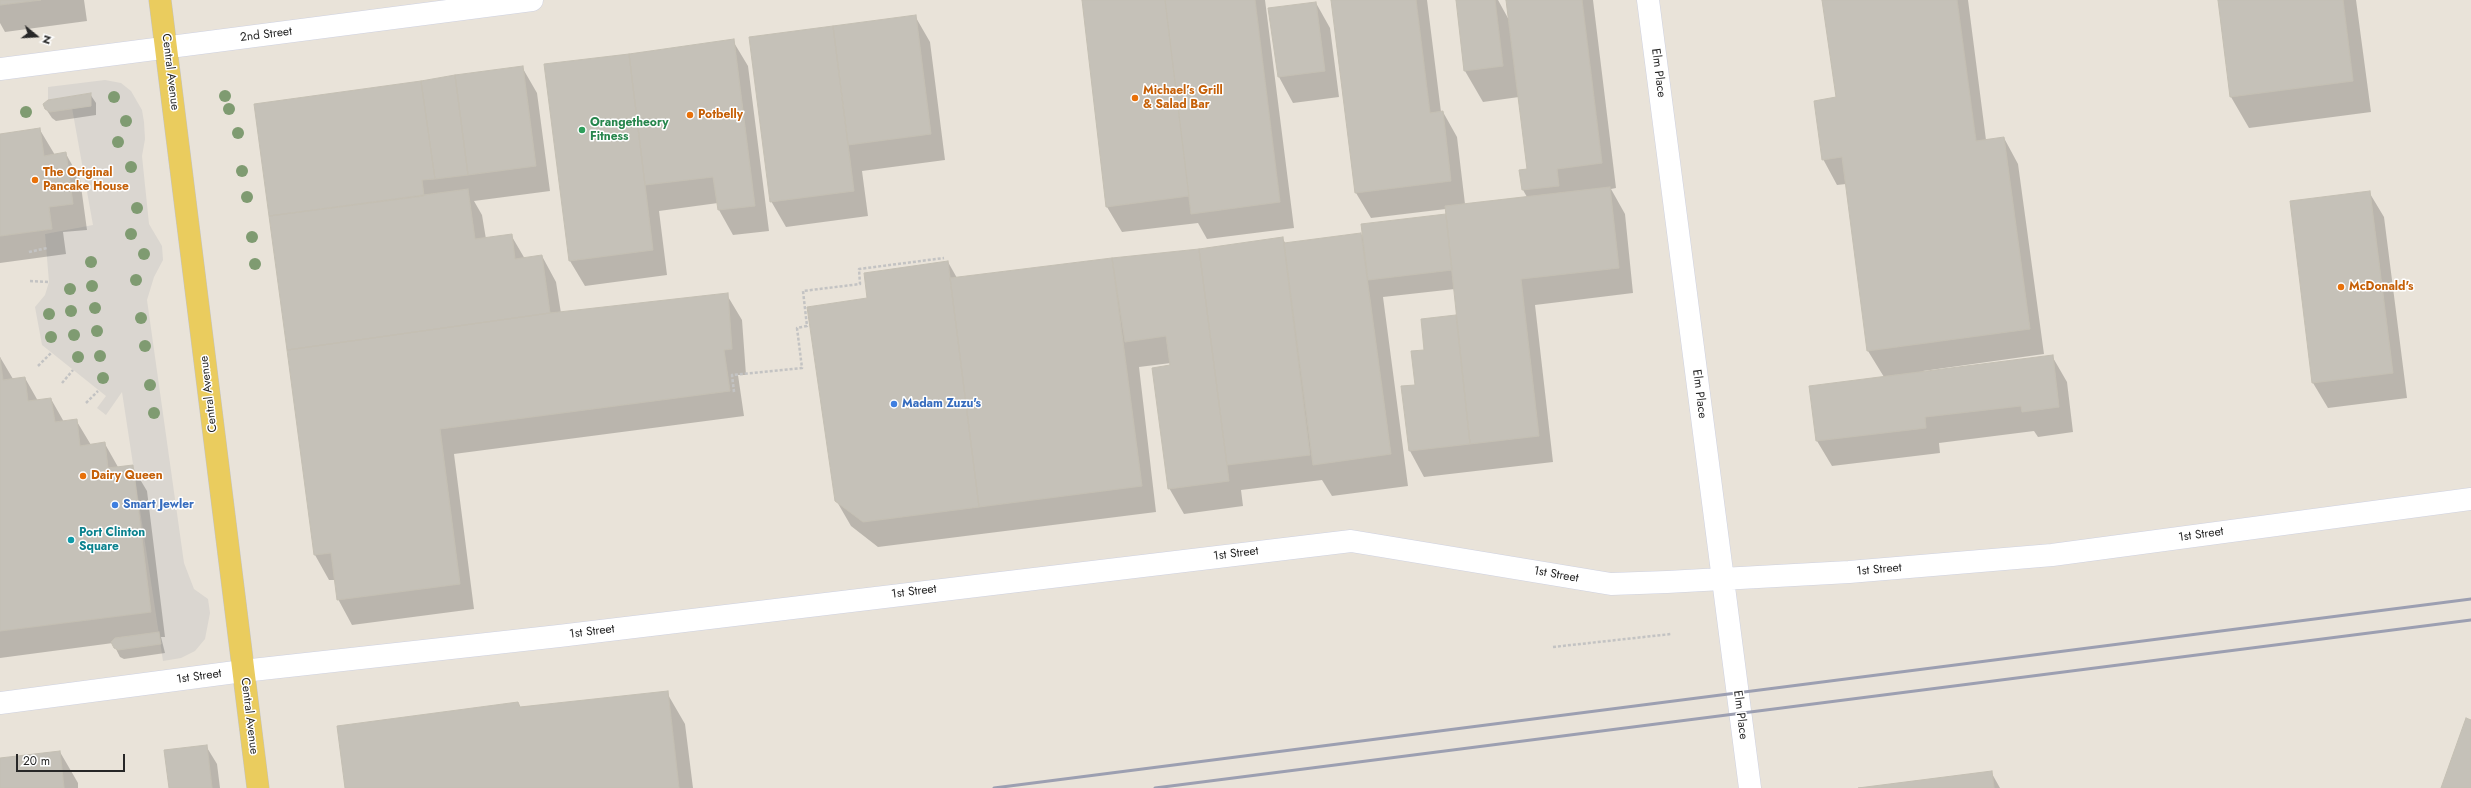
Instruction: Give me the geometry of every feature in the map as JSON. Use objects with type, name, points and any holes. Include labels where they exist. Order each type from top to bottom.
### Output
[{"type":"main road","name":"Central Avenue","points":[[160,0],[258,788]]},
{"type":"street","name":"2nd Street","points":[[0,70],[493,2],[532,0]]},
{"type":"street","name":"Elm Place","points":[[1648,0],[1750,788]]},
{"type":"street","name":"1st Street","points":[[0,703],[243,671],[559,636],[1351,541],[1611,584],[1723,580],[2052,555],[2471,499]]},
{"type":"path","points":[[29,252],[47,248]]},
{"type":"path","points":[[734,392],[732,375],[802,368],[797,328],[807,326],[803,291],[860,284],[859,269],[944,258]]},
{"type":"path","points":[[30,281],[49,282]]},
{"type":"path","points":[[38,366],[51,354]]},
{"type":"path","points":[[62,383],[73,370]]},
{"type":"path","points":[[86,403],[98,391]]},
{"type":"path","points":[[1554,647],[1671,634]]},
{"type":"shaded area","points":[[105,80],[121,83],[131,91],[142,110],[145,139],[142,156],[149,224],[162,246],[163,260],[154,277],[147,300],[184,563],[194,589],[208,599],[210,613],[205,639],[195,651],[181,658],[163,661],[122,392],[106,415],[97,408],[106,396],[42,345],[35,307],[45,295],[49,282],[45,234],[93,225],[72,108],[91,106],[91,93],[48,100],[48,87]]},
{"type":"building","points":[[0,0],[41,0],[0,5]]},
{"type":"building","name":"Michael’s Grill & Salad Bar","points":[[1082,0],[1165,0],[1189,196],[1106,207]]},
{"type":"building","points":[[1165,0],[1255,0],[1280,202],[1191,214]]},
{"type":"building","points":[[1331,0],[1416,0],[1430,113],[1443,111],[1451,181],[1355,193]]},
{"type":"building","points":[[1456,0],[1495,0],[1503,66],[1464,71]]},
{"type":"building","points":[[1506,0],[1582,0],[1602,163],[1557,169],[1559,186],[1522,190],[1519,170],[1527,169]]},
{"type":"building","points":[[1822,0],[1957,0],[1976,141],[2004,137],[2030,329],[1867,351],[1842,157],[1822,160],[1814,101],[1836,97]]},
{"type":"building","points":[[2218,0],[2343,0],[2353,81],[2230,97]]},
{"type":"building","points":[[1316,2],[1325,71],[1278,77],[1268,8]]},
{"type":"building","points":[[916,15],[931,134],[848,145],[833,26]]},
{"type":"building","points":[[833,26],[854,191],[770,202],[749,37]]},
{"type":"building","name":"Potbelly","points":[[734,39],[755,206],[718,210],[713,177],[645,185],[629,54]]},
{"type":"building","points":[[629,54],[653,250],[569,261],[544,64]]},
{"type":"building","points":[[523,66],[536,166],[468,175],[455,75]]},
{"type":"building","points":[[455,75],[468,175],[435,179],[421,81]]},
{"type":"building","points":[[421,81],[435,179],[422,180],[424,196],[269,216],[254,104]]},
{"type":"building","points":[[91,93],[91,106],[50,112],[45,109],[43,104],[48,100]]},
{"type":"building","name":"The Original Pancake House","points":[[40,128],[44,156],[66,152],[73,204],[49,207],[52,229],[0,236],[0,134]]},
{"type":"building","points":[[1610,187],[1619,268],[1521,279],[1539,436],[1470,444],[1445,206]]},
{"type":"building","points":[[468,189],[475,239],[512,234],[515,259],[542,255],[550,313],[287,350],[269,216]]},
{"type":"building","name":"McDonald's","points":[[2370,191],[2393,373],[2312,383],[2290,201]]},
{"type":"building","points":[[1446,214],[1452,270],[1368,280],[1361,224]]},
{"type":"building","points":[[1361,233],[1391,454],[1313,465],[1284,243]]},
{"type":"building","points":[[1283,237],[1310,455],[1227,465],[1199,249]]},
{"type":"building","points":[[1199,249],[1229,481],[1168,489],[1152,368],[1170,365],[1166,336],[1125,342],[1112,258]]},
{"type":"building","points":[[1112,258],[1142,486],[979,507],[950,278]]},
{"type":"building","name":"Madam Zuzu's","points":[[948,261],[979,507],[863,522],[835,501],[807,307],[867,298],[864,273]]},
{"type":"building","points":[[728,293],[732,349],[724,350],[730,391],[440,429],[460,584],[337,600],[331,553],[314,555],[287,350],[550,313]]},
{"type":"building","points":[[1456,315],[1470,444],[1409,451],[1401,386],[1415,385],[1411,351],[1424,350],[1421,319]]},
{"type":"building","points":[[2053,355],[2059,407],[2022,412],[2021,406],[1925,417],[1926,428],[1816,441],[1809,386]]},
{"type":"building","name":"Port Clinton Square","points":[[0,358],[3,380],[25,377],[28,401],[51,398],[55,422],[77,419],[80,446],[105,442],[108,468],[133,465],[151,612],[0,631]]},
{"type":"building","points":[[159,632],[161,644],[118,650],[114,648],[111,642],[115,638]]},
{"type":"building","points":[[668,691],[679,788],[345,788],[337,726],[518,702],[520,707]]},
{"type":"building","points":[[2466,718],[2471,720],[2471,788],[2441,788]]},
{"type":"building","points":[[207,745],[212,788],[169,788],[164,750]]},
{"type":"building","points":[[60,751],[64,788],[0,788],[0,758]]},
{"type":"building","points":[[1992,771],[1994,788],[1858,788]]},
{"type":"railway","points":[[994,788],[2471,599]]},
{"type":"railway","points":[[1155,788],[2471,620]]},
{"type":"place","name":"Michael’s Grill & Salad Bar","points":[[1135,98]]},
{"type":"place","name":"Potbelly","points":[[690,115]]},
{"type":"place","name":"Orangetheory Fitness","points":[[582,130]]},
{"type":"place","name":"The Original Pancake House","points":[[35,180]]},
{"type":"place","name":"McDonald's","points":[[2341,287]]},
{"type":"place","name":"Madam Zuzu's","points":[[894,404]]},
{"type":"place","name":"Dairy Queen","points":[[83,476]]},
{"type":"place","name":"Smart Jewler","points":[[115,505]]},
{"type":"place","name":"Port Clinton Square","points":[[71,540]]}]
